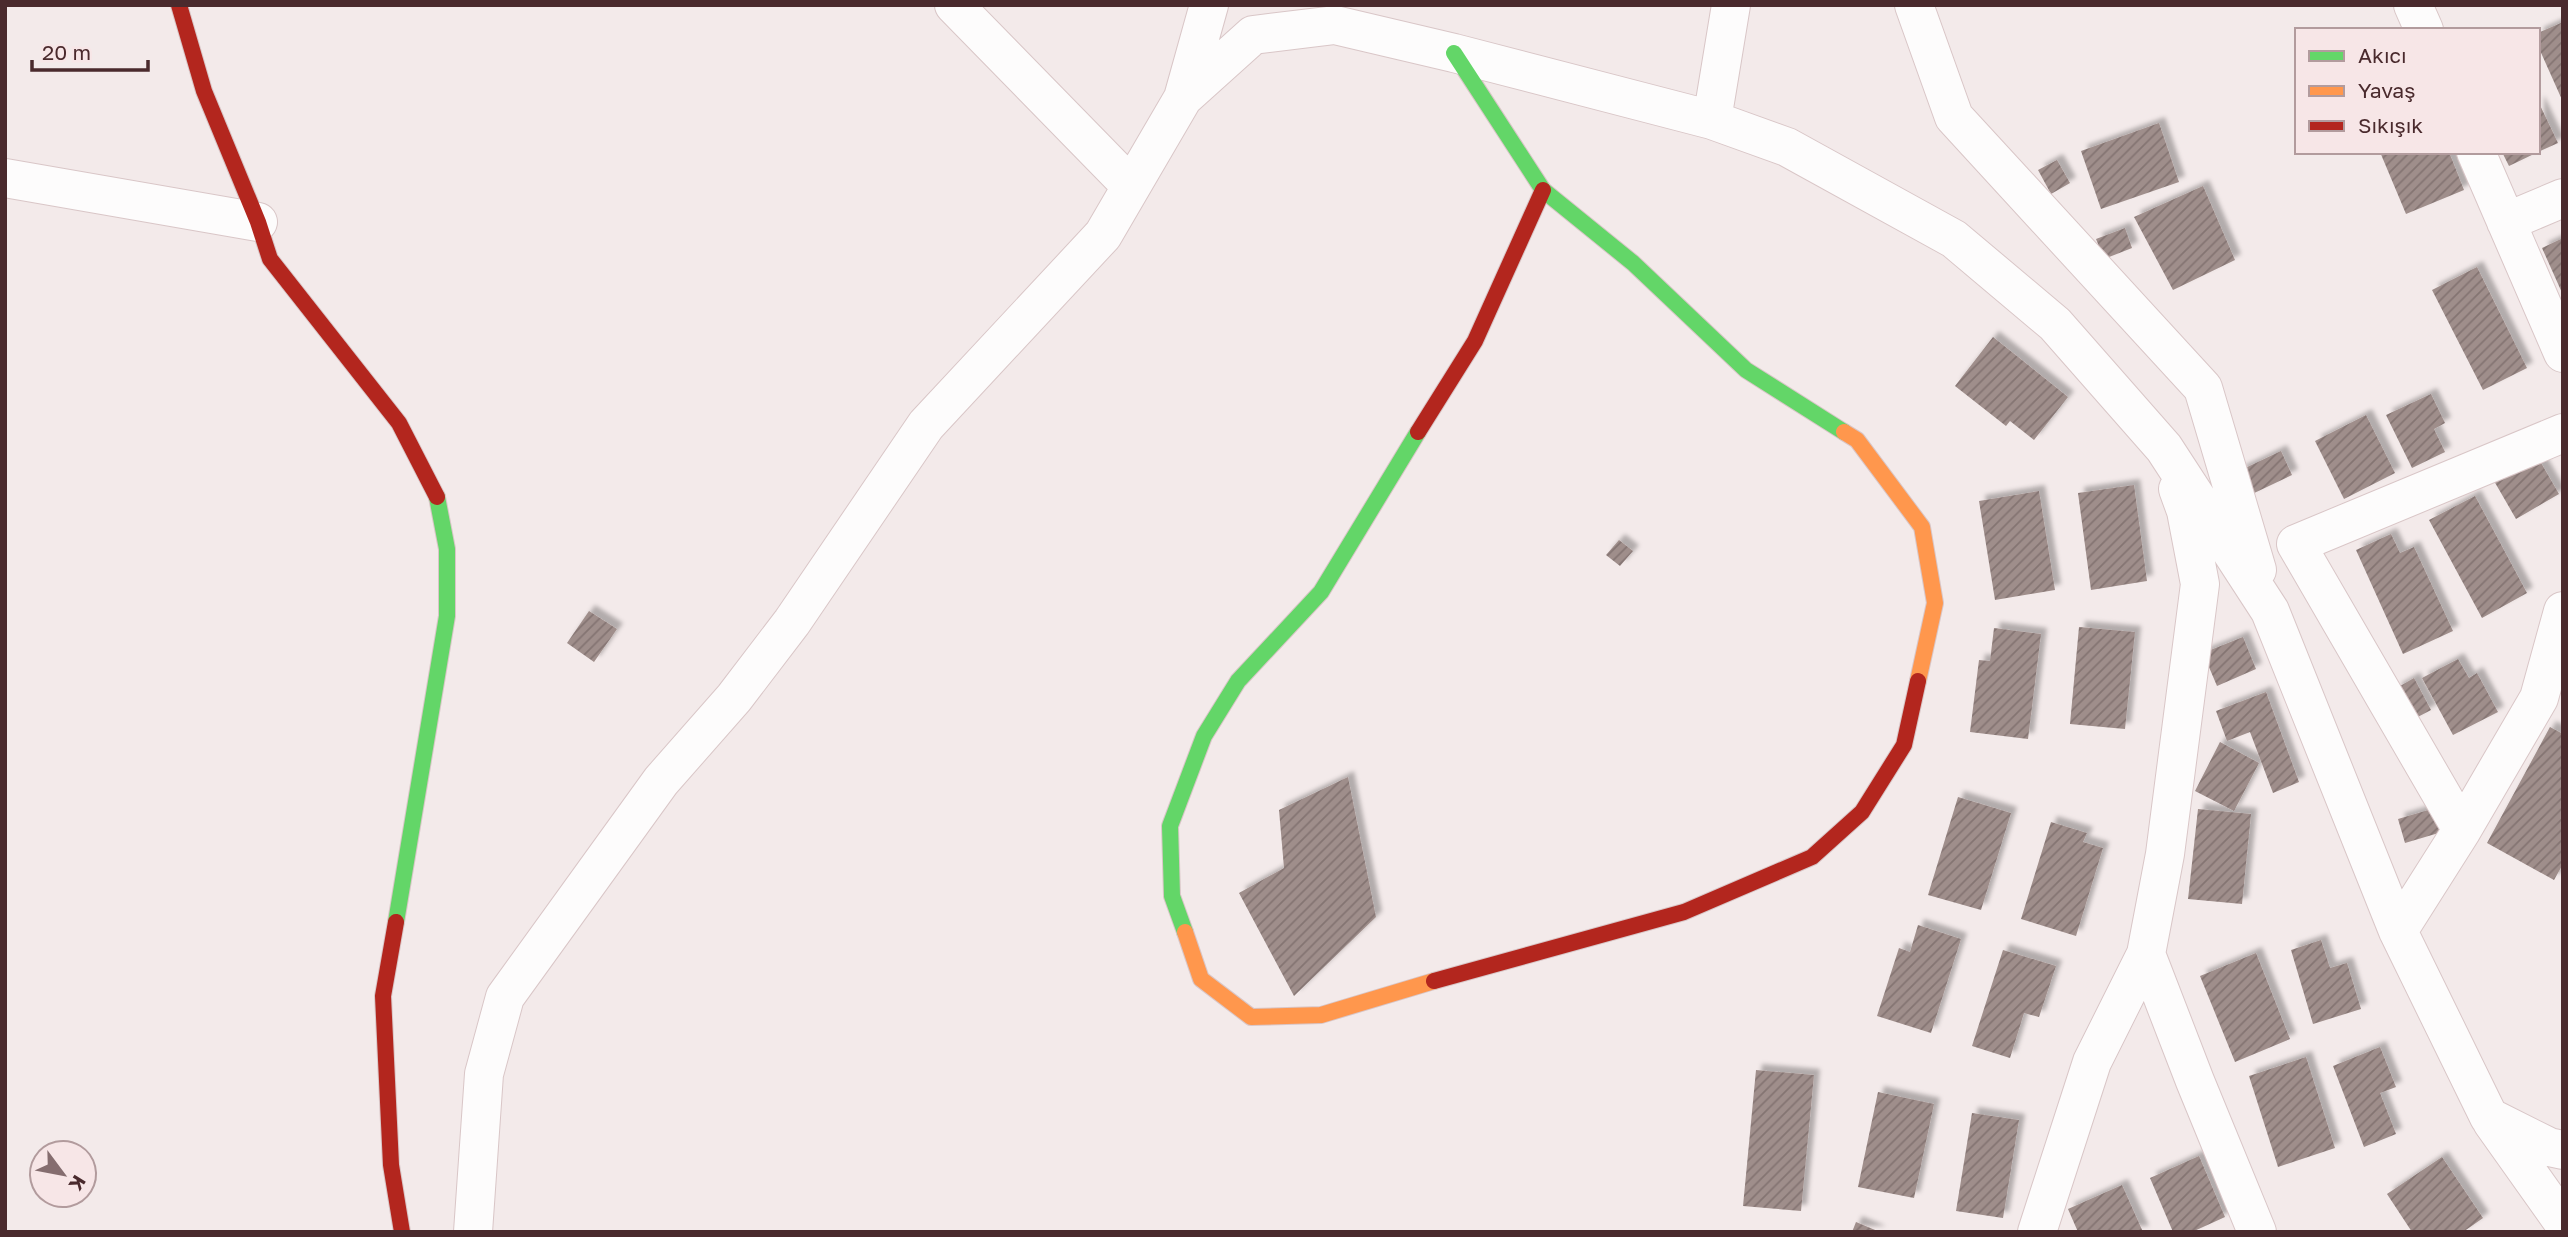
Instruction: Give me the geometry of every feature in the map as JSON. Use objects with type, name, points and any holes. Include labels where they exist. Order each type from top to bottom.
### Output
[{"type":"street","points":[[179,5],[204,91],[270,258],[399,423],[436,498],[447,549],[447,616],[383,996],[391,1165],[402,1232]]},
{"type":"street","points":[[954,5],[1131,186]]},
{"type":"street","points":[[473,1232],[484,1074],[505,997],[661,781],[734,698],[792,622],[926,425],[1103,235],[1183,97],[1209,5]]},
{"type":"street","points":[[1712,120],[1731,5]]},
{"type":"street","points":[[1914,5],[1954,117],[2203,388],[2270,611],[2398,931],[2489,1117],[2563,1222]]},
{"type":"street","points":[[2413,5],[2423,28]]},
{"type":"street","points":[[1183,97],[1253,35],[1335,25],[1454,52],[1712,120],[1787,147],[1954,239],[2055,324],[2164,448],[2270,611]]},
{"type":"street","points":[[1454,52],[1543,190],[1633,263],[1746,370],[1857,440],[1922,527],[1935,603],[1904,745],[1862,812],[1812,857],[1684,912],[1526,954],[1321,1015],[1251,1017],[1201,978],[1171,897],[1170,826],[1204,736],[1231,692],[1238,681],[1321,592],[1372,504],[1475,341],[1543,190]]},
{"type":"street","points":[[2477,154],[2563,353]]},
{"type":"street","points":[[5,178],[258,222]]},
{"type":"street","points":[[2506,222],[2563,198]]},
{"type":"street","points":[[2462,830],[2296,544],[2563,433]]},
{"type":"street","points":[[2037,1232],[2092,1062],[2146,954],[2165,854],[2200,584],[2186,511],[2164,448]]},
{"type":"street","points":[[2398,931],[2462,830],[2539,698],[2563,611]]},
{"type":"street","points":[[2146,954],[2194,1081],[2257,1232]]},
{"type":"street","points":[[2489,1117],[2558,1138]]},
{"type":"building","points":[[2563,22],[2563,102],[2540,50],[2540,32]]},
{"type":"building","points":[[2540,105],[2558,143],[2540,151]]},
{"type":"building","points":[[2159,123],[2179,182],[2101,209],[2081,151]]},
{"type":"building","points":[[2381,154],[2450,154],[2464,190],[2406,214]]},
{"type":"building","points":[[2503,154],[2534,154],[2509,166]]},
{"type":"building","points":[[2057,160],[2070,183],[2051,194],[2038,170]]},
{"type":"building","points":[[2203,186],[2235,260],[2173,290],[2134,217]]},
{"type":"building","points":[[2125,228],[2132,248],[2104,259],[2096,239]]},
{"type":"building","points":[[2563,238],[2563,295],[2542,248]]},
{"type":"building","points":[[2477,267],[2527,368],[2483,390],[2432,290]]},
{"type":"building","points":[[1993,337],[2068,397],[2034,440],[2010,421],[2006,426],[1955,386]]},
{"type":"building","points":[[2431,394],[2445,423],[2434,429],[2445,452],[2412,468],[2386,415]]},
{"type":"building","points":[[2366,415],[2395,473],[2344,499],[2315,441]]},
{"type":"building","points":[[2533,449],[2559,494],[2516,519],[2490,474]]},
{"type":"building","points":[[2281,451],[2292,475],[2250,495],[2239,471]]},
{"type":"building","points":[[2134,485],[2147,581],[2091,590],[2078,493]]},
{"type":"building","points":[[2039,491],[2055,590],[1995,600],[1979,501]]},
{"type":"building","points":[[2475,496],[2527,593],[2482,618],[2429,520]]},
{"type":"building","points":[[2391,534],[2400,553],[2414,547],[2453,631],[2403,654],[2356,550]]},
{"type":"building","points":[[1619,540],[1633,551],[1620,566],[1606,555]]},
{"type":"building","points":[[589,611],[617,629],[594,662],[567,643]]},
{"type":"building","points":[[2079,627],[2135,632],[2125,729],[2070,724]]},
{"type":"building","points":[[1994,628],[2041,634],[2028,739],[1970,732],[1979,660],[1990,661]]},
{"type":"building","points":[[2243,637],[2256,669],[2217,686],[2203,653]]},
{"type":"building","points":[[2458,659],[2469,678],[2477,673],[2498,712],[2453,735],[2422,678]]},
{"type":"building","points":[[2414,678],[2431,710],[2412,720],[2395,689]]},
{"type":"building","points":[[2266,692],[2299,782],[2273,793],[2250,732],[2227,741],[2216,711]]},
{"type":"building","points":[[2550,727],[2563,734],[2563,864],[2554,880],[2487,843]]},
{"type":"building","points":[[2220,742],[2259,763],[2234,811],[2195,791]]},
{"type":"building","points":[[1348,777],[1376,917],[1294,996],[1239,893],[1284,868],[1279,810]]},
{"type":"building","points":[[1958,797],[2011,813],[1981,910],[1928,895]]},
{"type":"building","points":[[2435,808],[2442,832],[2405,843],[2398,819]]},
{"type":"building","points":[[2198,809],[2251,814],[2242,904],[2188,899]]},
{"type":"building","points":[[2051,822],[2087,833],[2083,842],[2103,848],[2076,936],[2021,919]]},
{"type":"building","points":[[1918,925],[1961,939],[1931,1033],[1877,1016],[1899,948],[1910,952]]},
{"type":"building","points":[[2321,940],[2330,968],[2347,963],[2361,1009],[2313,1024],[2291,950]]},
{"type":"building","points":[[2003,950],[2056,966],[2039,1017],[2024,1013],[2010,1058],[1972,1046]]},
{"type":"building","points":[[2256,953],[2290,1039],[2235,1062],[2200,976]]},
{"type":"building","points":[[2380,1047],[2396,1087],[2380,1093],[2396,1134],[2364,1147],[2333,1066]]},
{"type":"building","points":[[2306,1057],[2335,1148],[2278,1167],[2249,1076]]},
{"type":"building","points":[[1756,1070],[1814,1075],[1801,1211],[1743,1206]]},
{"type":"building","points":[[1878,1092],[1934,1104],[1914,1198],[1858,1187]]},
{"type":"building","points":[[1972,1113],[2019,1120],[2003,1218],[1956,1211]]},
{"type":"building","points":[[2199,1156],[2225,1217],[2192,1232],[2173,1232],[2150,1178]]},
{"type":"building","points":[[2442,1157],[2483,1218],[2463,1232],[2412,1232],[2387,1194]]},
{"type":"building","points":[[2122,1185],[2143,1232],[2078,1232],[2068,1209]]},
{"type":"building","points":[[1856,1222],[1880,1232],[1852,1232]]},
{"type":"traffic: fast","points":[[1454,53],[1543,190],[1633,263],[1746,370],[1844,432]]},
{"type":"traffic: fast","points":[[1185,932],[1172,896],[1170,826],[1204,736],[1238,681],[1321,592],[1418,432]]},
{"type":"traffic: fast","points":[[396,922],[447,616],[447,549],[437,497]]},
{"type":"traffic: slow","points":[[1844,432],[1857,440],[1922,527],[1935,603],[1918,681]]},
{"type":"traffic: slow","points":[[1185,932],[1201,979],[1251,1017],[1321,1015],[1434,981]]},
{"type":"traffic: jam","points":[[179,5],[204,91],[258,222],[270,259],[399,423],[437,497]]},
{"type":"traffic: jam","points":[[1418,432],[1475,341],[1543,190]]},
{"type":"traffic: jam","points":[[1434,981],[1684,912],[1812,857],[1862,812],[1904,745],[1918,681]]},
{"type":"traffic: jam","points":[[396,922],[383,996],[391,1165],[402,1232]]}]
